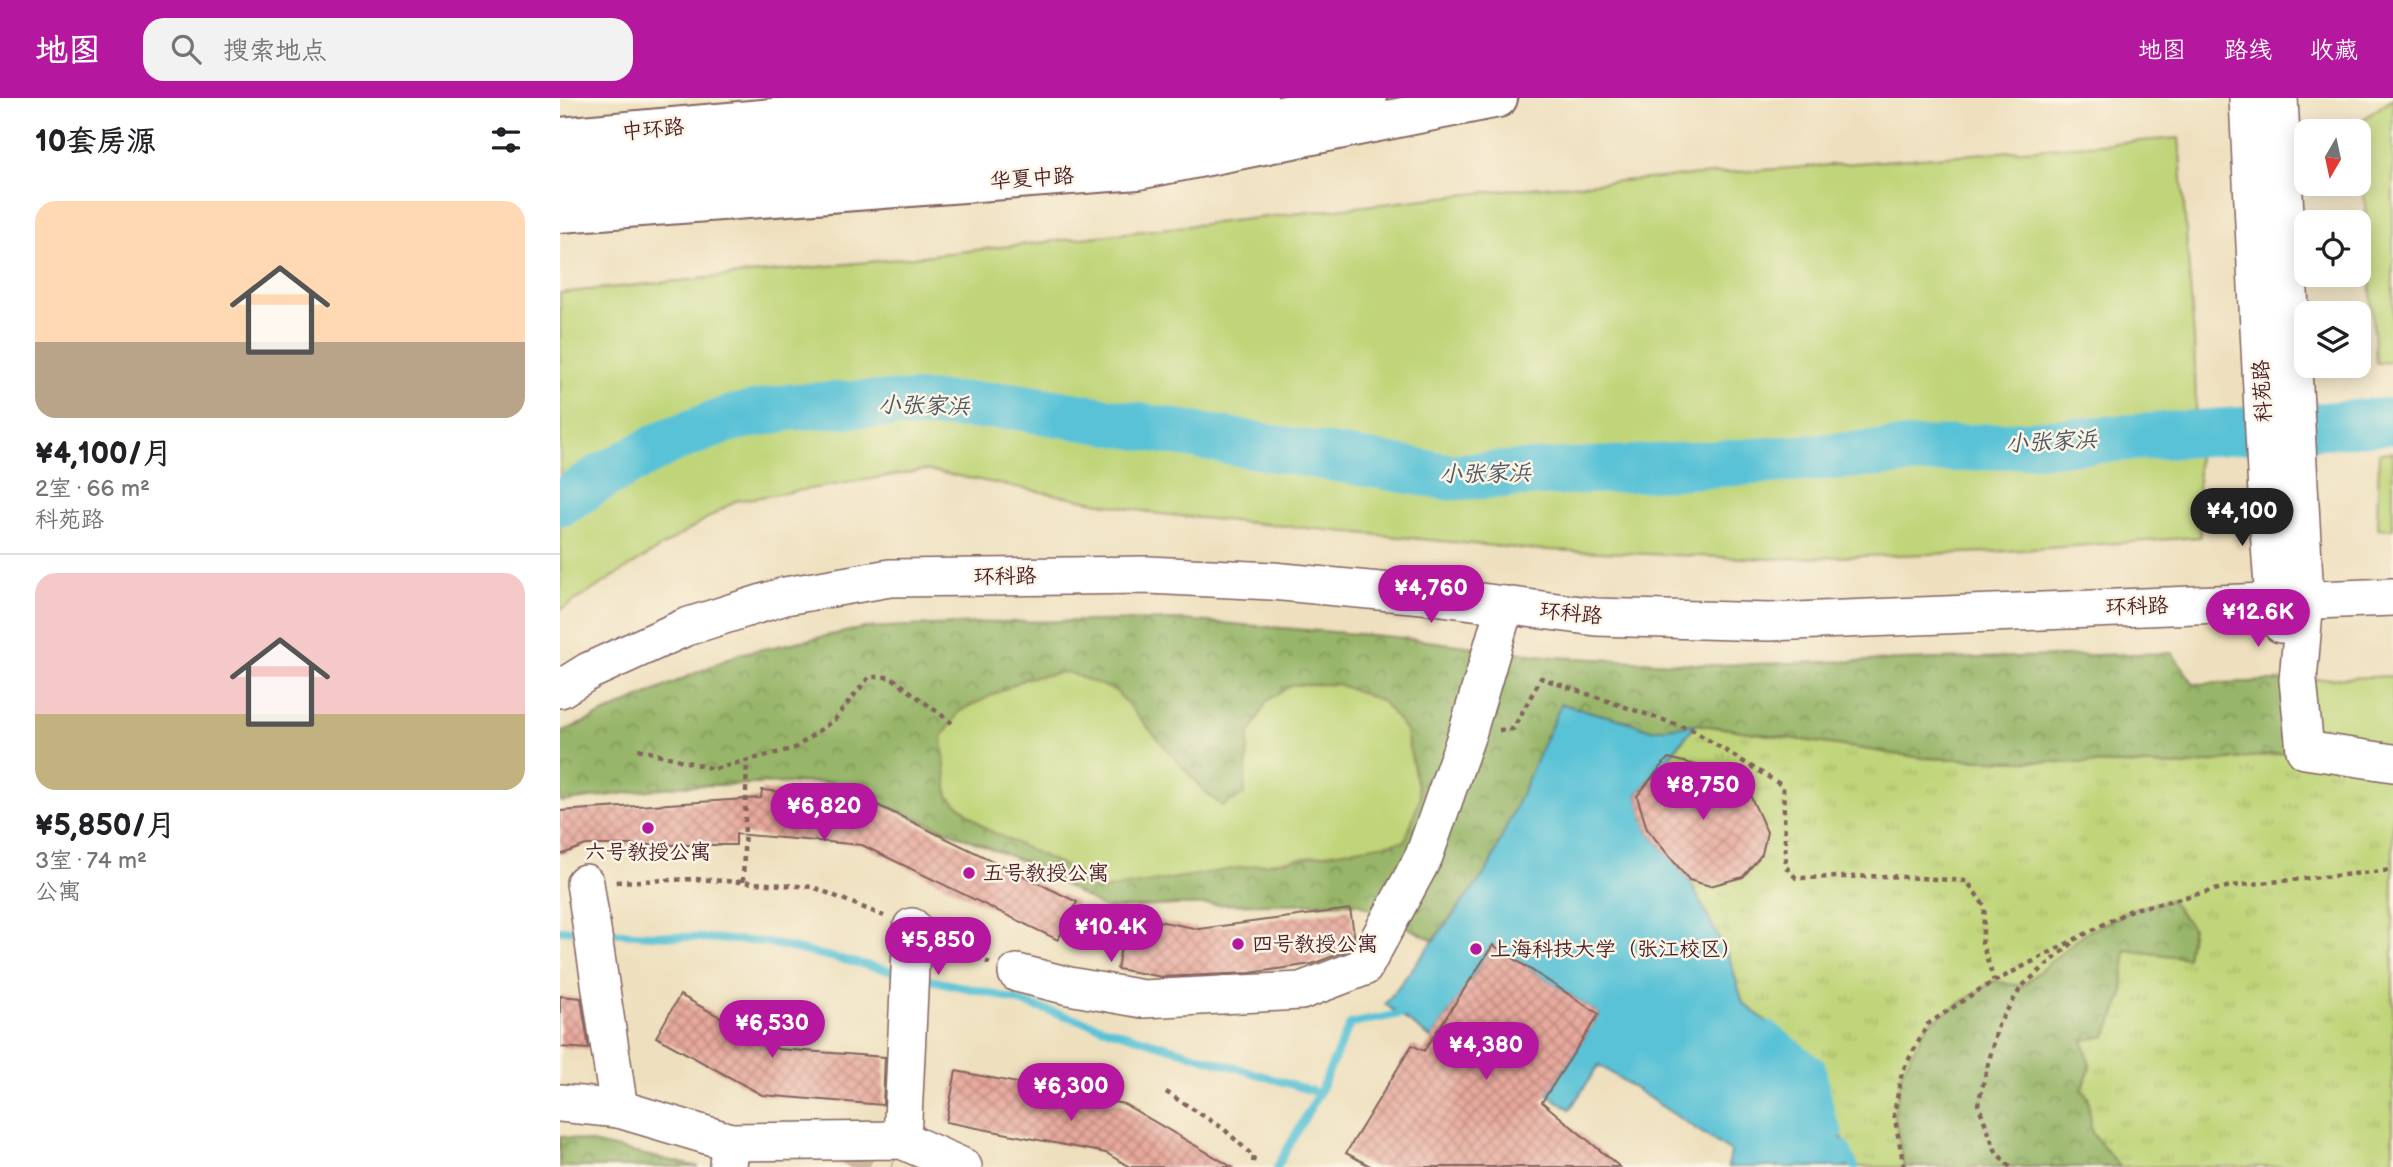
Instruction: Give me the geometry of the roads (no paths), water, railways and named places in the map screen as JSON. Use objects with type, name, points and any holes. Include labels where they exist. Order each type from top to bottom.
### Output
[{"type":"main road","name":"中环路","points":[[560,137],[997,98]]},
{"type":"main road","points":[[560,157],[1173,102],[1258,98]]},
{"type":"main road","points":[[560,184],[1224,128],[1367,98]]},
{"type":"main road","name":"华夏中路","points":[[560,213],[1138,170],[1497,98]]},
{"type":"street","name":"科苑路","points":[[2248,98],[2276,352],[2289,589],[2305,750],[2393,763]]},
{"type":"street","name":"科苑路","points":[[2276,352],[2279,98]]},
{"type":"street","name":"环科路","points":[[560,662],[678,605],[780,573],[888,555],[1149,552],[1274,558],[1437,573],[1597,594],[1768,599],[2289,589],[2393,597]]},
{"type":"street","name":"环科路","points":[[560,689],[589,671],[686,627],[785,596],[890,578],[1148,575],[1272,581],[1434,596],[1596,617],[1769,622],[2289,589],[2393,574]]},
{"type":"street","points":[[1017,973],[1069,986],[1143,999],[1301,991],[1364,967],[1424,856],[1468,731],[1505,605]]},
{"type":"street","points":[[590,915],[619,1109]]},
{"type":"street","points":[[902,1139],[910,959]]},
{"type":"street","points":[[560,1103],[619,1109],[729,1155],[902,1139],[963,1167]]},
{"type":"water","points":[[1561,704],[1651,730],[1696,724],[1637,795],[1647,829],[1689,880],[1730,960],[1743,1003],[1821,1064],[1831,1114],[1855,1167],[1728,1167],[1731,1152],[1599,1065],[1570,1109],[1547,1094],[1599,1014],[1493,945],[1432,1039],[1385,1004],[1487,871]]},
{"type":"waterway","name":"小张家浜","points":[[560,503],[603,476],[669,441],[729,419],[791,407],[858,404],[1014,406],[1450,477],[1666,467],[2393,421]]},
{"type":"waterway","points":[[560,930],[583,931]]},
{"type":"waterway","points":[[603,932],[765,942],[901,973]]},
{"type":"waterway","points":[[917,977],[990,993],[1319,1093],[1350,1024],[1410,1012]]},
{"type":"waterway","points":[[1771,1025],[1821,1064],[1831,1114],[1839,1132]]},
{"type":"waterway","points":[[1277,1167],[1319,1093]]},
{"type":"waterway","points":[[1845,1144],[1855,1167]]},
{"type":"tunnel","points":[[842,1140],[892,1167]]},
{"type":"place","name":"六号教授公寓","points":[[648,828]]},
{"type":"place","name":"五号教授公寓","points":[[969,873]]},
{"type":"place","name":"四号教授公寓","points":[[1238,944]]},
{"type":"place","name":"上海科技大学（张江校区）","points":[[1476,949]]}]
